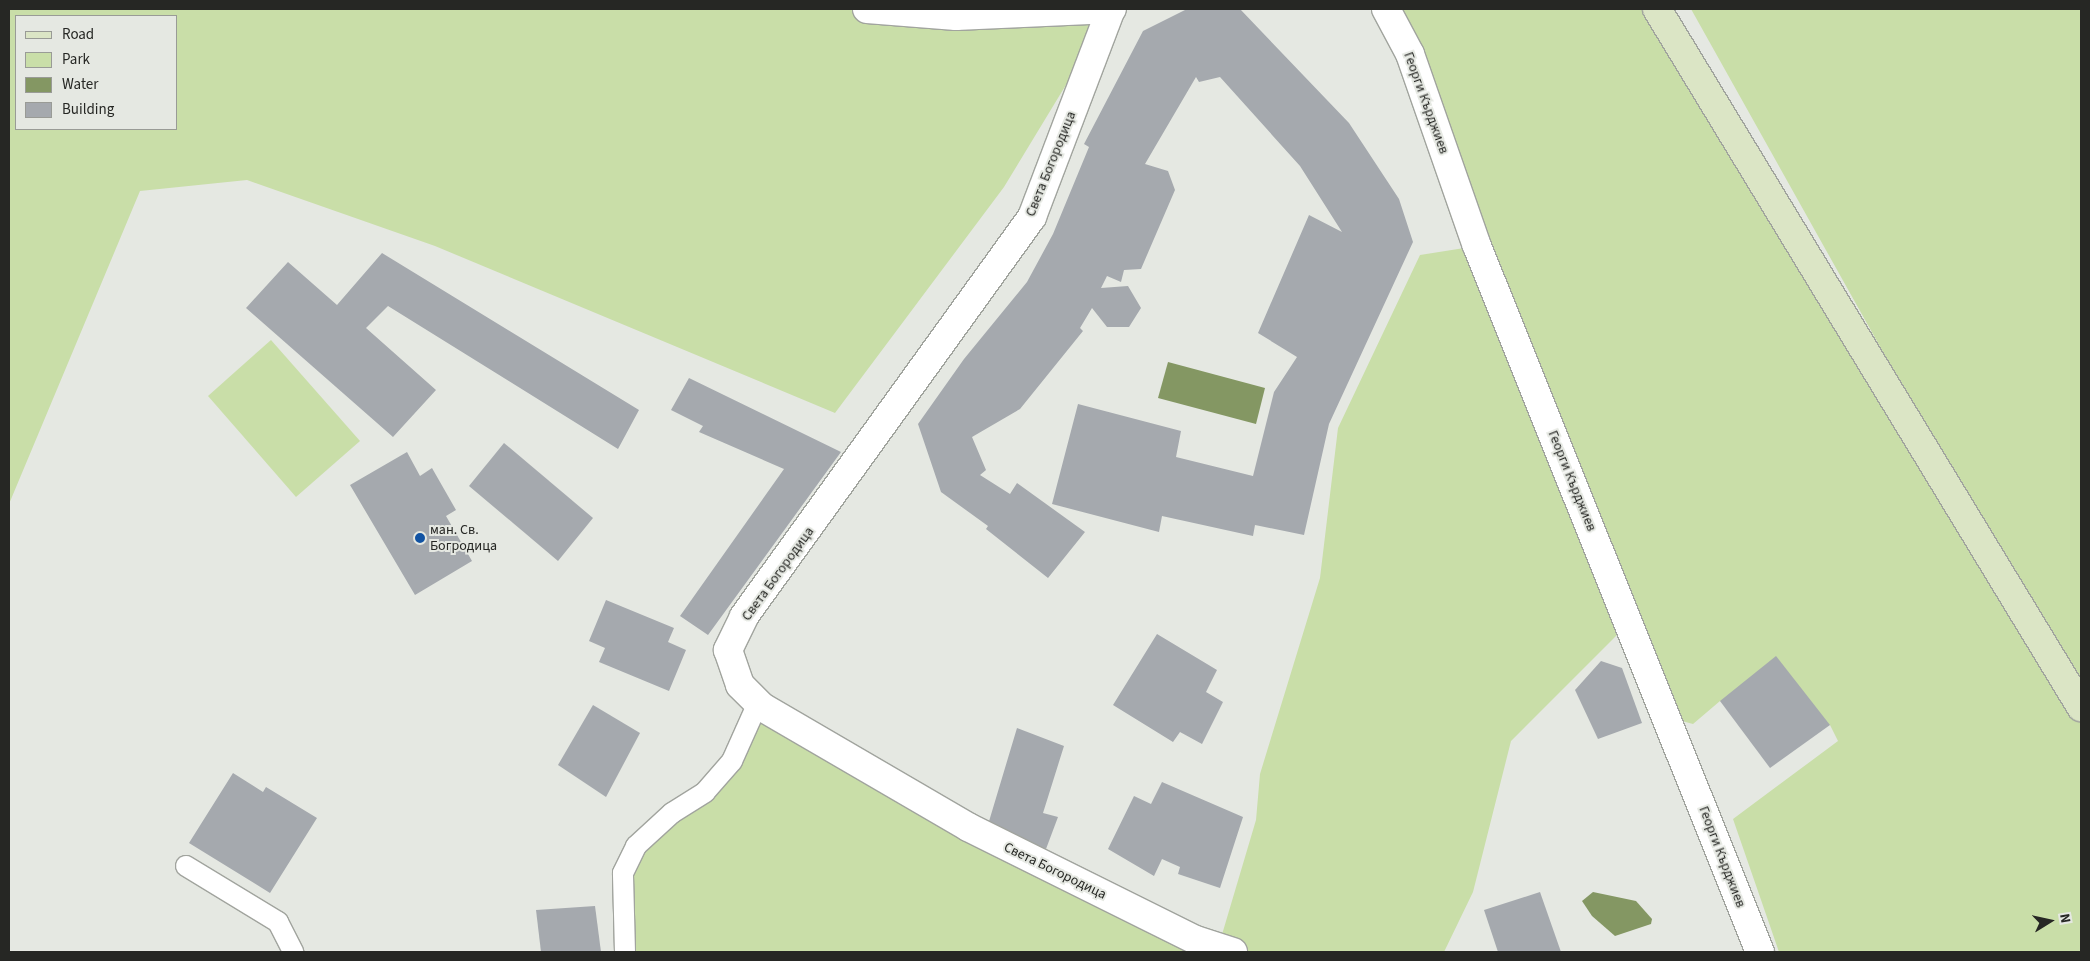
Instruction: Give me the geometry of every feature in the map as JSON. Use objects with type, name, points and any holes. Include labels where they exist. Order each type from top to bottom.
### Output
[{"type":"street","points":[[867,9],[956,16],[1112,9]]},
{"type":"street","name":"Света Богородица","points":[[1112,9],[1032,217],[744,617],[728,650],[740,685],[758,703],[968,827],[1194,946],[1233,952]]},
{"type":"street","name":"Георги Кърджиев","points":[[1386,9],[1410,54],[1477,246],[1760,952]]},
{"type":"street","points":[[1657,9],[2081,707]]},
{"type":"lane","points":[[625,952],[623,873],[636,846],[672,812],[705,792],[732,761],[758,703]]},
{"type":"lane","points":[[186,866],[278,922],[293,952]]},
{"type":"green space","points":[[9,9],[1112,9],[1004,187],[835,413],[435,246],[247,180],[140,191],[9,504]]},
{"type":"green space","points":[[1386,9],[1675,9],[1688,59],[2075,695],[1691,9],[2081,9],[2081,952],[1779,952],[1733,819],[1838,741],[1830,725],[1720,701],[1693,724],[1667,717],[1629,623],[1511,741],[1473,892],[1444,952],[1233,952],[1218,948],[1256,820],[1260,774],[1320,578],[1338,428],[1420,255],[1477,246]]},
{"type":"green space","points":[[271,340],[360,441],[296,497],[208,396]]},
{"type":"green space","points":[[758,703],[1193,952],[625,952],[623,922],[636,846],[705,792]]},
{"type":"water","points":[[1168,362],[1265,388],[1256,424],[1158,398]]},
{"type":"water","points":[[1593,892],[1636,901],[1652,919],[1651,924],[1615,936],[1592,916],[1582,901]]},
{"type":"building","points":[[1187,9],[1240,9],[1349,123],[1399,199],[1413,242],[1329,424],[1304,535],[1255,525],[1253,536],[1162,516],[1159,532],[1052,504],[1078,404],[1181,431],[1176,457],[1253,476],[1274,392],[1297,357],[1258,333],[1309,215],[1342,232],[1300,166],[1220,77],[1199,82],[1196,77],[1145,164],[1168,171],[1175,190],[1141,269],[1124,270],[1121,282],[1107,276],[1101,288],[1128,286],[1141,308],[1129,327],[1107,327],[1092,308],[1080,328],[1083,331],[1020,409],[972,437],[986,470],[980,475],[1010,494],[1017,483],[1085,532],[1048,578],[986,529],[988,526],[941,492],[918,424],[964,359],[1027,282],[1053,234],[1089,147],[1084,144],[1143,31]]},
{"type":"building","points":[[382,253],[639,410],[618,449],[388,306],[366,328],[436,390],[393,437],[246,308],[288,262],[337,305]]},
{"type":"building","points":[[689,378],[841,452],[708,635],[680,616],[784,469],[699,432],[703,426],[671,410]]},
{"type":"building","points":[[504,443],[593,518],[558,561],[469,486]]},
{"type":"building","name":"ман. Св. Богродица","points":[[407,452],[420,476],[432,468],[456,510],[446,516],[472,561],[415,595],[350,485]]},
{"type":"building","points":[[606,600],[674,628],[668,642],[686,650],[669,691],[599,662],[605,648],[589,641]]},
{"type":"building","points":[[1157,634],[1217,670],[1206,692],[1223,702],[1202,744],[1180,732],[1173,742],[1113,705]]},
{"type":"building","points":[[1776,656],[1830,725],[1770,768],[1720,701]]},
{"type":"building","points":[[1601,661],[1622,668],[1642,723],[1598,739],[1575,690]]},
{"type":"building","points":[[593,705],[640,733],[606,797],[558,765]]},
{"type":"building","points":[[1017,728],[1064,746],[1043,813],[1058,817],[1046,849],[987,828]]},
{"type":"building","points":[[233,773],[263,792],[266,787],[317,818],[270,893],[189,843]]},
{"type":"building","points":[[1162,782],[1243,817],[1220,888],[1178,874],[1180,867],[1162,859],[1154,876],[1108,849],[1134,796],[1151,804]]},
{"type":"building","points":[[1540,892],[1561,952],[1498,952],[1484,910]]},
{"type":"building","points":[[595,906],[601,952],[541,952],[536,910]]},
{"type":"place","name":"ман. Св. Богродица","points":[[420,538]]}]
